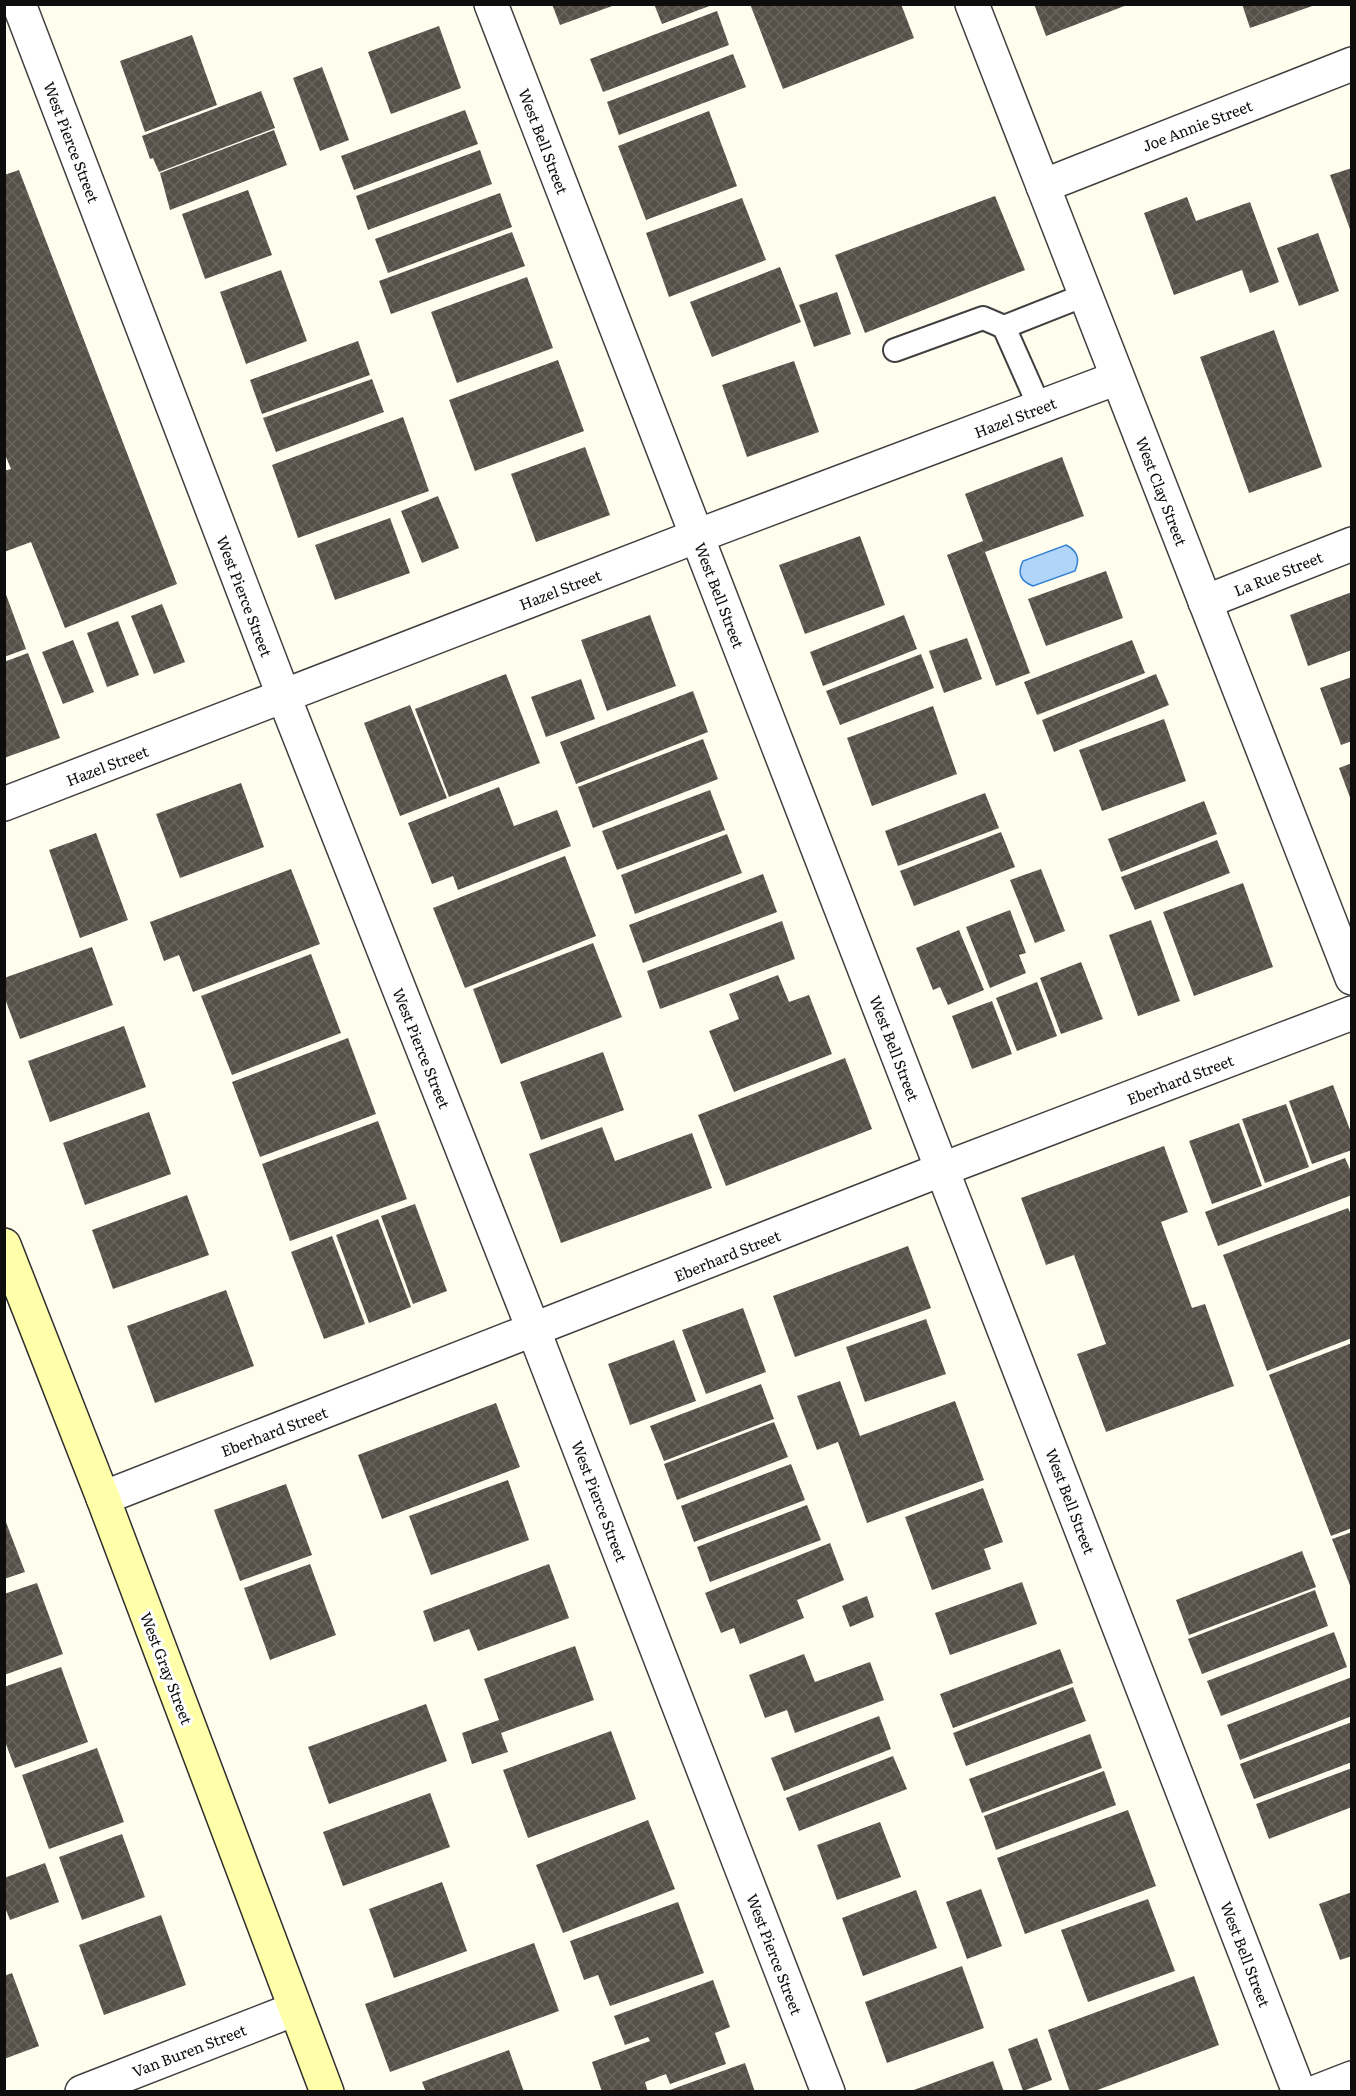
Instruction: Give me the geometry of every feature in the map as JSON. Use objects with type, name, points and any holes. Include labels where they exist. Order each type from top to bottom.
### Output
[{"type":"main road","name":"West Gray Street","points":[[4,1245],[103,1498],[327,2091]]},
{"type":"street","name":"West Pierce Street","points":[[19,4],[284,697],[534,1331],[828,2091]]},
{"type":"street","name":"West Bell Street","points":[[491,4],[1299,2091]]},
{"type":"street","name":"West Clay Street","points":[[972,4],[1352,978]]},
{"type":"street","name":"Joe Annie Street","points":[[1043,186],[1352,64]]},
{"type":"street","name":"Hazel Street","points":[[4,804],[697,536],[1118,378]]},
{"type":"street","name":"La Rue Street","points":[[1205,602],[1352,544]]},
{"type":"street","name":"Eberhard Street","points":[[103,1498],[943,1169],[1352,1013]]},
{"type":"street","name":"Van Buren Street","points":[[82,2091],[295,2009]]},
{"type":"street","points":[[1316,2091],[1352,2078]]},
{"type":"lane","points":[[1004,327],[1085,295]]},
{"type":"lane","points":[[895,350],[984,318],[1004,327],[1040,408]]},
{"type":"water","points":[[1066,545],[1077,556],[1075,571],[1033,586],[1025,582],[1020,573],[1023,561]]},
{"type":"building","points":[[552,4],[615,4],[615,5],[560,25]]},
{"type":"building","points":[[654,4],[712,4],[712,5],[662,24]]},
{"type":"building","points":[[750,4],[901,4],[914,38],[783,89]]},
{"type":"building","points":[[1034,4],[1127,4],[1127,5],[1046,36]]},
{"type":"building","points":[[1242,4],[1315,4],[1315,5],[1250,28]]},
{"type":"building","points":[[717,11],[729,45],[603,92],[590,59]]},
{"type":"building","points":[[439,26],[461,88],[391,114],[368,52]]},
{"type":"building","points":[[192,35],[217,105],[145,132],[120,61]]},
{"type":"building","points":[[733,54],[746,87],[619,135],[607,102]]},
{"type":"building","points":[[322,67],[349,140],[320,151],[293,78]]},
{"type":"building","points":[[261,91],[275,128],[159,172],[153,158],[150,159],[142,136]]},
{"type":"building","points":[[465,110],[478,144],[354,190],[341,156]]},
{"type":"building","points":[[709,111],[737,186],[646,220],[618,146]]},
{"type":"building","points":[[274,130],[287,165],[170,210],[160,173]]},
{"type":"building","points":[[480,150],[492,184],[368,230],[356,196]]},
{"type":"building","points":[[1352,168],[1352,232],[1351,232],[1330,175]]},
{"type":"building","points":[[19,170],[177,584],[65,628],[31,542],[4,552],[4,471],[11,469],[4,452],[4,175]]},
{"type":"building","points":[[248,190],[272,255],[205,279],[182,214]]},
{"type":"building","points":[[500,193],[512,227],[388,273],[375,239]]},
{"type":"building","points":[[995,196],[1025,270],[865,333],[835,255]]},
{"type":"building","points":[[1187,197],[1196,221],[1250,202],[1279,282],[1250,293],[1242,270],[1174,295],[1144,213]]},
{"type":"building","points":[[742,198],[766,260],[669,297],[646,233]]},
{"type":"building","points":[[512,232],[525,266],[391,314],[379,281]]},
{"type":"building","points":[[1318,233],[1339,291],[1299,306],[1277,248]]},
{"type":"building","points":[[780,267],[801,322],[712,357],[690,302]]},
{"type":"building","points":[[281,270],[307,341],[246,364],[220,292]]},
{"type":"building","points":[[527,277],[553,348],[457,383],[431,312]]},
{"type":"building","points":[[837,292],[851,334],[814,347],[799,305]]},
{"type":"building","points":[[1274,330],[1322,467],[1249,493],[1200,357]]},
{"type":"building","points":[[358,341],[370,375],[262,414],[250,380]]},
{"type":"building","points":[[558,360],[584,431],[475,471],[449,400]]},
{"type":"building","points":[[794,361],[819,432],[747,457],[722,385]]},
{"type":"building","points":[[372,379],[384,412],[276,452],[263,418]]},
{"type":"building","points":[[403,417],[429,491],[298,538],[272,465]]},
{"type":"building","points":[[585,447],[610,515],[536,542],[511,474]]},
{"type":"building","points":[[1062,457],[1084,516],[985,552],[1030,673],[996,686],[947,555],[983,541],[965,494]]},
{"type":"building","points":[[438,496],[459,548],[422,563],[401,511]]},
{"type":"building","points":[[390,518],[410,573],[335,600],[315,545]]},
{"type":"building","points":[[860,536],[885,605],[805,634],[779,565]]},
{"type":"building","points":[[1106,571],[1123,618],[1046,646],[1028,599]]},
{"type":"building","points":[[4,589],[26,649],[4,657]]},
{"type":"building","points":[[1352,592],[1352,650],[1308,666],[1290,615]]},
{"type":"building","points":[[162,604],[185,662],[154,674],[131,616]]},
{"type":"building","points":[[650,615],[676,686],[607,711],[581,640]]},
{"type":"building","points":[[904,615],[917,649],[823,686],[810,652]]},
{"type":"building","points":[[118,621],[139,675],[107,687],[87,633]]},
{"type":"building","points":[[967,638],[982,679],[944,693],[929,651]]},
{"type":"building","points":[[73,640],[94,692],[63,704],[42,652]]},
{"type":"building","points":[[1132,640],[1145,673],[1037,715],[1024,682]]},
{"type":"building","points":[[28,653],[60,738],[4,758],[4,662]]},
{"type":"building","points":[[921,654],[934,688],[840,725],[826,691]]},
{"type":"building","points":[[506,674],[540,763],[449,797],[415,709]]},
{"type":"building","points":[[1156,674],[1169,705],[1054,752],[1042,720]]},
{"type":"building","points":[[1352,677],[1352,741],[1341,745],[1320,688]]},
{"type":"building","points":[[581,679],[595,719],[546,737],[531,697]]},
{"type":"building","points":[[693,691],[708,732],[576,784],[560,742]]},
{"type":"building","points":[[410,705],[447,798],[400,816],[364,723]]},
{"type":"building","points":[[933,706],[957,774],[872,806],[847,738]]},
{"type":"building","points":[[1164,719],[1186,781],[1102,811],[1079,750]]},
{"type":"building","points":[[703,739],[718,779],[593,828],[578,787]]},
{"type":"building","points":[[1352,763],[1352,800],[1351,800],[1339,768]]},
{"type":"building","points":[[241,783],[264,847],[180,878],[156,814]]},
{"type":"building","points":[[499,787],[514,826],[557,810],[571,846],[458,890],[453,876],[432,884],[408,823]]},
{"type":"building","points":[[710,790],[725,830],[617,870],[602,831]]},
{"type":"building","points":[[985,793],[999,828],[898,866],[885,831]]},
{"type":"building","points":[[1204,801],[1217,834],[1121,872],[1108,839]]},
{"type":"building","points":[[1001,832],[1015,867],[914,906],[900,871]]},
{"type":"building","points":[[96,833],[128,920],[80,938],[49,850]]},
{"type":"building","points":[[727,834],[742,873],[635,914],[621,875]]},
{"type":"building","points":[[1217,840],[1230,873],[1135,910],[1121,877]]},
{"type":"building","points":[[565,856],[596,936],[465,988],[433,908]]},
{"type":"building","points":[[291,869],[320,944],[193,992],[179,955],[164,961],[150,922]]},
{"type":"building","points":[[1041,869],[1065,931],[1035,943],[1010,880]]},
{"type":"building","points":[[763,874],[777,912],[643,963],[629,925]]},
{"type":"building","points":[[1243,883],[1273,967],[1194,996],[1163,912]]},
{"type":"building","points":[[1010,910],[1026,953],[1019,955],[1026,973],[990,988],[966,927]]},
{"type":"building","points":[[1151,920],[1180,1001],[1138,1016],[1109,935]]},
{"type":"building","points":[[782,921],[795,959],[660,1009],[647,971]]},
{"type":"building","points":[[959,930],[984,990],[948,1005],[940,987],[933,990],[916,948]]},
{"type":"building","points":[[593,943],[622,1017],[501,1064],[473,989]]},
{"type":"building","points":[[92,947],[113,1005],[20,1039],[4,996],[4,978]]},
{"type":"building","points":[[311,954],[341,1033],[232,1075],[201,996]]},
{"type":"building","points":[[1081,962],[1103,1019],[1061,1034],[1040,978]]},
{"type":"building","points":[[778,975],[789,1002],[809,995],[832,1054],[734,1092],[709,1031],[739,1019],[729,994]]},
{"type":"building","points":[[1037,982],[1057,1036],[1017,1051],[996,998]]},
{"type":"building","points":[[992,1001],[1012,1054],[972,1069],[952,1016]]},
{"type":"building","points":[[124,1026],[146,1087],[50,1122],[28,1061]]},
{"type":"building","points":[[348,1038],[376,1114],[260,1157],[232,1082]]},
{"type":"building","points":[[603,1052],[624,1110],[541,1140],[520,1082]]},
{"type":"building","points":[[845,1058],[872,1129],[726,1186],[698,1115]]},
{"type":"building","points":[[1333,1085],[1352,1135],[1352,1150],[1312,1164],[1289,1101]]},
{"type":"building","points":[[1286,1104],[1309,1167],[1265,1183],[1242,1119]]},
{"type":"building","points":[[149,1112],[171,1174],[85,1205],[63,1143]]},
{"type":"building","points":[[378,1121],[407,1199],[290,1241],[262,1164]]},
{"type":"building","points":[[1239,1123],[1262,1186],[1212,1204],[1189,1141]]},
{"type":"building","points":[[602,1127],[615,1161],[692,1133],[712,1188],[561,1243],[529,1154]]},
{"type":"building","points":[[1164,1146],[1188,1212],[1161,1222],[1192,1308],[1205,1304],[1234,1386],[1106,1432],[1077,1354],[1106,1344],[1074,1255],[1046,1265],[1021,1198]]},
{"type":"building","points":[[1345,1158],[1352,1174],[1352,1195],[1218,1246],[1205,1212]]},
{"type":"building","points":[[187,1195],[209,1255],[113,1289],[92,1230]]},
{"type":"building","points":[[415,1204],[447,1291],[413,1304],[381,1216]]},
{"type":"building","points":[[1348,1208],[1352,1217],[1352,1338],[1267,1371],[1223,1255]]},
{"type":"building","points":[[378,1219],[411,1307],[369,1323],[336,1235]]},
{"type":"building","points":[[332,1236],[365,1324],[324,1339],[291,1252]]},
{"type":"building","points":[[908,1246],[931,1308],[795,1357],[773,1296]]},
{"type":"building","points":[[226,1290],[254,1366],[155,1403],[127,1326]]},
{"type":"building","points":[[743,1308],[766,1372],[706,1394],[682,1330]]},
{"type":"building","points":[[926,1319],[946,1374],[865,1402],[846,1347]]},
{"type":"building","points":[[674,1340],[696,1401],[630,1425],[608,1364]]},
{"type":"building","points":[[1352,1343],[1352,1528],[1331,1536],[1269,1375]]},
{"type":"building","points":[[840,1381],[860,1436],[955,1401],[984,1480],[867,1523],[838,1442],[817,1450],[797,1396]]},
{"type":"building","points":[[761,1384],[774,1419],[664,1461],[650,1426]]},
{"type":"building","points":[[496,1403],[520,1467],[382,1519],[358,1455]]},
{"type":"building","points":[[774,1422],[788,1457],[677,1500],[664,1464]]},
{"type":"building","points":[[791,1464],[805,1500],[694,1542],[681,1506]]},
{"type":"building","points":[[508,1480],[529,1540],[431,1575],[409,1516]]},
{"type":"building","points":[[286,1484],[312,1555],[240,1581],[214,1510]]},
{"type":"building","points":[[983,1488],[1003,1542],[984,1549],[991,1569],[932,1590],[905,1517]]},
{"type":"building","points":[[807,1505],[821,1540],[710,1582],[697,1547]]},
{"type":"building","points":[[4,1517],[25,1572],[4,1579]]},
{"type":"building","points":[[1352,1532],[1352,1588],[1351,1588],[1332,1539]]},
{"type":"building","points":[[830,1543],[844,1580],[797,1600],[804,1618],[740,1644],[734,1628],[721,1633],[705,1593]]},
{"type":"building","points":[[1302,1551],[1316,1587],[1189,1635],[1176,1600]]},
{"type":"building","points":[[310,1564],[336,1635],[270,1660],[244,1588]]},
{"type":"building","points":[[549,1564],[569,1618],[478,1651],[469,1629],[434,1642],[423,1611]]},
{"type":"building","points":[[1022,1582],[1037,1624],[950,1655],[935,1613]]},
{"type":"building","points":[[37,1583],[63,1654],[4,1675],[4,1594]]},
{"type":"building","points":[[1315,1590],[1328,1626],[1202,1674],[1188,1639]]},
{"type":"building","points":[[867,1596],[874,1617],[850,1627],[842,1606]]},
{"type":"building","points":[[1334,1632],[1347,1667],[1221,1716],[1207,1681]]},
{"type":"building","points":[[575,1646],[594,1700],[501,1733],[508,1752],[472,1764],[462,1733],[499,1720],[484,1679]]},
{"type":"building","points":[[1060,1649],[1073,1683],[953,1728],[940,1694]]},
{"type":"building","points":[[804,1654],[815,1682],[870,1662],[884,1700],[795,1733],[787,1710],[765,1718],[749,1675]]},
{"type":"building","points":[[61,1667],[88,1742],[15,1768],[4,1739],[4,1687]]},
{"type":"building","points":[[1352,1677],[1352,1716],[1240,1760],[1227,1725]]},
{"type":"building","points":[[1073,1687],[1086,1721],[966,1766],[953,1733]]},
{"type":"building","points":[[426,1704],[447,1761],[329,1804],[308,1747]]},
{"type":"building","points":[[879,1716],[891,1749],[784,1791],[771,1758]]},
{"type":"building","points":[[1352,1722],[1352,1762],[1254,1799],[1240,1764]]},
{"type":"building","points":[[611,1731],[636,1799],[528,1838],[503,1770]]},
{"type":"building","points":[[1090,1734],[1102,1768],[982,1813],[969,1779]]},
{"type":"building","points":[[97,1748],[124,1822],[49,1849],[22,1775]]},
{"type":"building","points":[[893,1756],[907,1789],[799,1831],[786,1798]]},
{"type":"building","points":[[1352,1768],[1352,1807],[1269,1839],[1256,1804]]},
{"type":"building","points":[[1104,1771],[1116,1805],[996,1850],[984,1816]]},
{"type":"building","points":[[430,1793],[450,1847],[343,1886],[323,1832]]},
{"type":"building","points":[[1128,1810],[1156,1886],[1025,1934],[997,1858]]},
{"type":"building","points":[[648,1820],[675,1889],[563,1933],[536,1865]]},
{"type":"building","points":[[880,1822],[901,1877],[837,1900],[817,1845]]},
{"type":"building","points":[[122,1834],[145,1897],[82,1920],[59,1857]]},
{"type":"building","points":[[45,1863],[59,1902],[10,1920],[4,1905],[4,1878]]},
{"type":"building","points":[[442,1882],[467,1951],[394,1978],[369,1909]]},
{"type":"building","points":[[981,1889],[1002,1946],[967,1959],[946,1902]]},
{"type":"building","points":[[916,1890],[937,1948],[863,1976],[842,1918]]},
{"type":"building","points":[[1352,1892],[1352,1956],[1340,1960],[1319,1904]]},
{"type":"building","points":[[1148,1899],[1175,1971],[1088,2002],[1061,1930]]},
{"type":"building","points":[[678,1902],[704,1973],[610,2006],[598,1975],[584,1980],[570,1941]]},
{"type":"building","points":[[161,1915],[186,1985],[104,2015],[79,1945]]},
{"type":"building","points":[[534,1943],[559,2011],[390,2072],[365,2004]]},
{"type":"building","points":[[962,1966],[984,2028],[887,2063],[865,2002]]},
{"type":"building","points":[[12,1973],[39,2046],[4,2059],[4,1976]]},
{"type":"building","points":[[1194,1976],[1219,2045],[1092,2092],[1070,2092],[1048,2030]]},
{"type":"building","points":[[713,1980],[730,2027],[715,2033],[726,2064],[670,2084],[666,2074],[645,2082],[648,2092],[602,2092],[592,2062],[650,2041],[648,2037],[625,2045],[614,2016]]},
{"type":"building","points":[[1037,2038],[1052,2080],[1023,2091],[1008,2049]]},
{"type":"building","points":[[509,2050],[524,2092],[426,2092],[422,2082]]},
{"type":"building","points":[[993,2061],[1004,2092],[911,2092],[911,2091]]},
{"type":"building","points":[[745,2063],[755,2092],[667,2092],[667,2091]]}]
